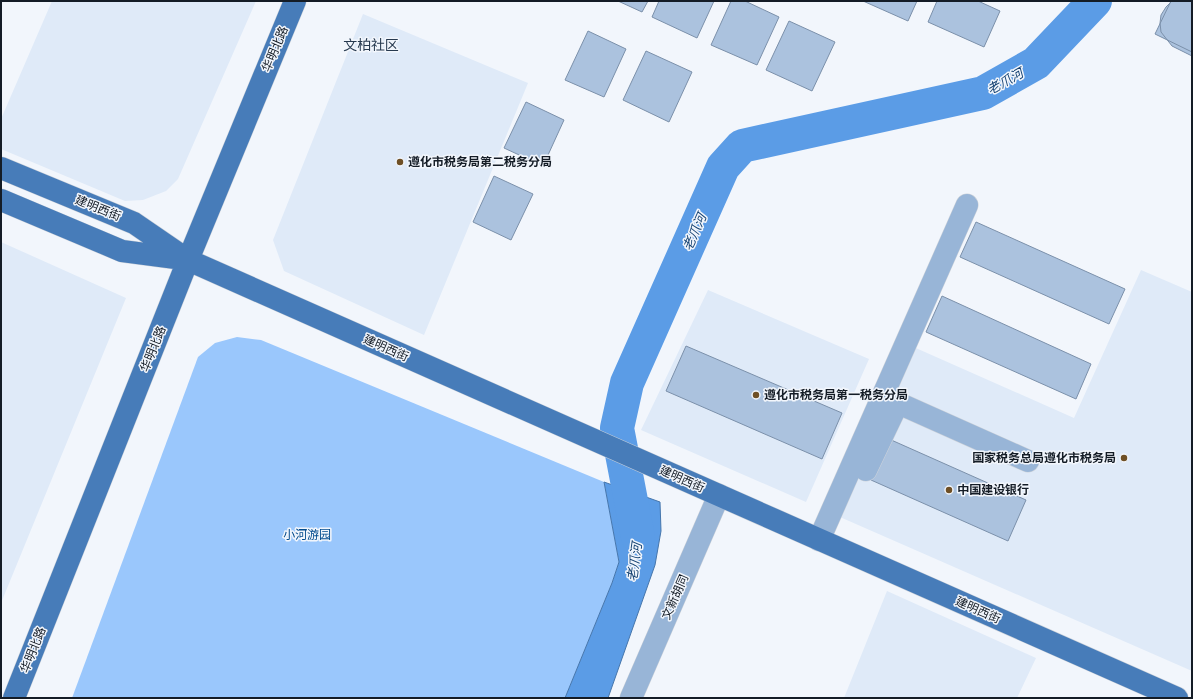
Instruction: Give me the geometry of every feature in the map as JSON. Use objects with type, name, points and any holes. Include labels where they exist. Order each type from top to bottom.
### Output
[{"type":"main road","name":"华明北路","points":[[14,698],[188,260],[295,1]]},
{"type":"main road","name":"建明西街","points":[[1,168],[134,222],[188,260],[1177,698]]},
{"type":"main road","name":"建明西街","points":[[1,200],[122,251],[188,260]]},
{"type":"street","points":[[825,542],[967,205]]},
{"type":"street","points":[[825,542],[898,402],[1028,461]]},
{"type":"street","name":"文新胡同","points":[[631,698],[719,495]]},
{"type":"shaded area","points":[[52,1],[256,1],[178,179],[166,191],[143,200],[125,201],[1,149],[1,119]]},
{"type":"shaded area","name":"遵化市税务局第二税务分局","points":[[363,14],[528,83],[424,335],[284,271],[273,240]]},
{"type":"shaded area","points":[[1,242],[126,298],[1,603]]},
{"type":"shaded area","points":[[1141,270],[1192,292],[1192,671],[833,514],[909,345],[1074,418]]},
{"type":"shaded area","name":"遵化市税务局第一税务分局","points":[[708,290],[869,359],[806,502],[641,430]]},
{"type":"shaded area","points":[[887,591],[1036,658],[1017,698],[844,698]]},
{"type":"green space","name":"小河游园","points":[[237,337],[261,340],[604,482],[619,562],[612,583],[565,698],[72,698],[198,357],[215,343]]},
{"type":"water","points":[[604,482],[660,502],[661,531],[655,565],[608,698],[565,698],[612,583],[619,562]]},
{"type":"building","points":[[618,1],[648,1],[642,12]]},
{"type":"building","points":[[659,1],[714,1],[697,38],[652,17]]},
{"type":"building","points":[[731,1],[745,1],[779,17],[757,65],[711,45]]},
{"type":"building","points":[[863,1],[917,1],[908,21]]},
{"type":"building","points":[[937,1],[978,1],[1000,11],[984,47],[928,22]]},
{"type":"building","points":[[1171,1],[1192,2],[1192,52],[1155,34]]},
{"type":"building","points":[[1172,1],[1192,1],[1192,56],[1172,46],[1161,32],[1161,15]]},
{"type":"building","points":[[789,21],[835,42],[812,91],[766,70]]},
{"type":"building","points":[[588,31],[626,49],[604,97],[565,80]]},
{"type":"building","points":[[646,51],[692,72],[669,122],[623,100]]},
{"type":"building","points":[[526,102],[564,120],[543,166],[504,148]]},
{"type":"building","points":[[494,176],[533,194],[511,240],[473,222]]},
{"type":"building","points":[[976,222],[1125,289],[1109,324],[960,257]]},
{"type":"building","points":[[942,296],[1091,364],[1076,399],[926,332]]},
{"type":"building","points":[[686,346],[842,413],[822,459],[666,391]]},
{"type":"building","name":"中国建设银行","points":[[889,439],[1026,500],[1008,541],[871,480]]},
{"type":"waterway","name":"老爪河","points":[[638,537],[617,428],[627,383],[723,167],[742,146],[983,93],[1036,63],[1095,1]]},
{"type":"place","name":"遵化市税务局第二税务分局","points":[[400,162]]},
{"type":"place","name":"遵化市税务局第一税务分局","points":[[756,395]]},
{"type":"place","name":"国家税务总局遵化市税务局","points":[[1124,458]]},
{"type":"place","name":"中国建设银行","points":[[949,490]]},
{"type":"district","name":"文柏社区","points":[[371,45]]}]
